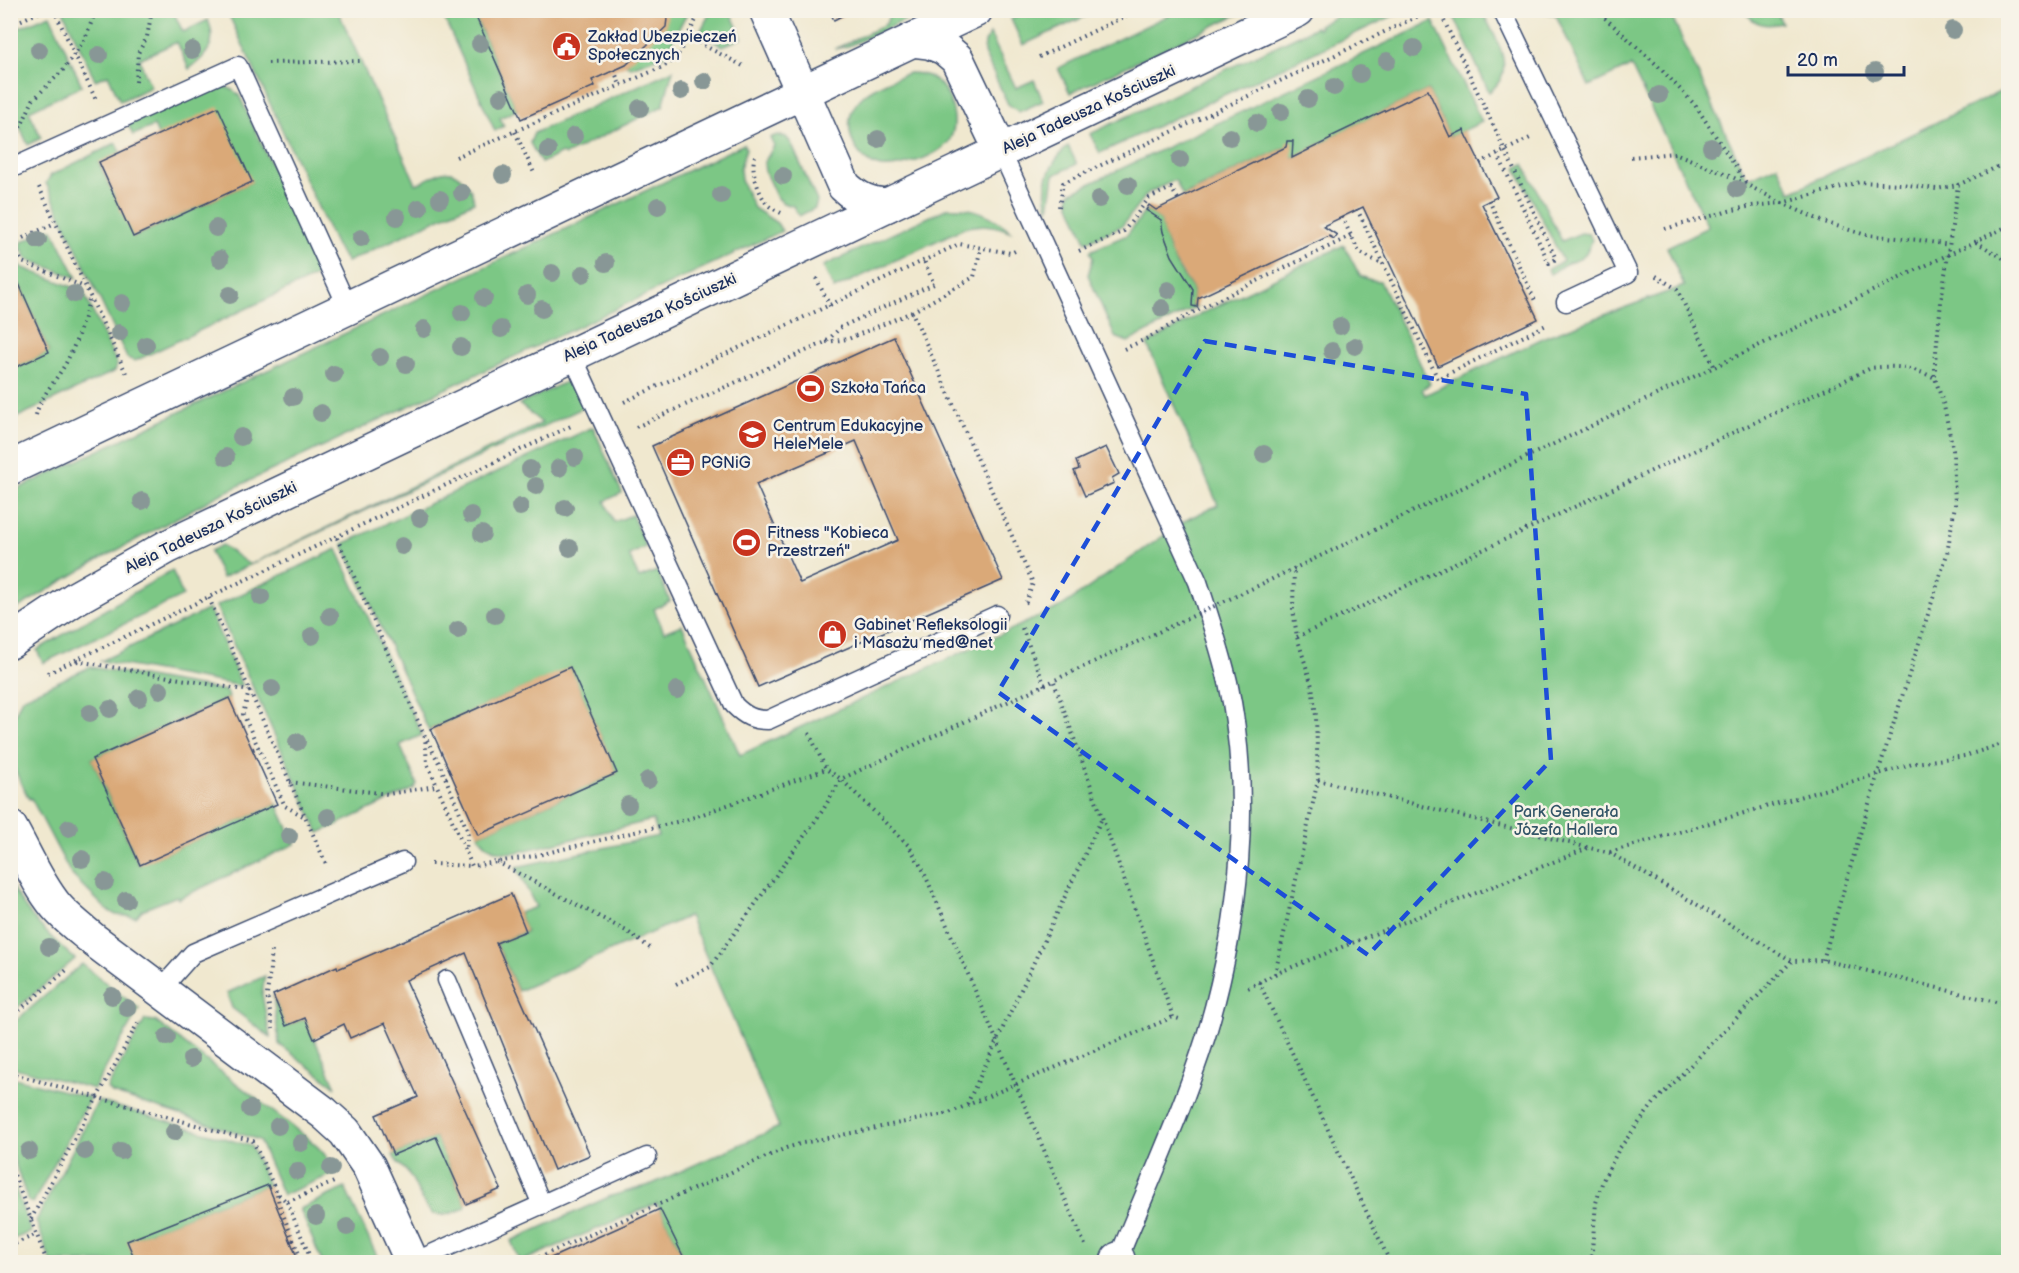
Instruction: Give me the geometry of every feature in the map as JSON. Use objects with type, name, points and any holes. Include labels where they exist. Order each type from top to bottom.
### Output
[{"type":"street","points":[[766,10],[844,186],[856,197],[870,204],[887,205]]},
{"type":"street","points":[[10,468],[976,10]]},
{"type":"street","name":"Aleja Tadeusza Kościuszki","points":[[10,642],[67,604],[167,547],[1298,10]]},
{"type":"street","points":[[912,40],[929,42],[944,48],[957,59],[1001,151]]},
{"type":"street","points":[[10,827],[42,886],[56,906],[95,941],[152,1002],[283,1081],[345,1132],[369,1167],[413,1263]]},
{"type":"lane","points":[[1502,10],[1628,273],[1566,302]]},
{"type":"lane","points":[[10,169],[238,66],[348,308]]},
{"type":"lane","points":[[1001,151],[1198,582],[1215,633],[1235,724],[1242,838],[1231,924],[1219,986],[1206,1036],[1187,1088],[1118,1261]]},
{"type":"lane","points":[[572,355],[734,705],[743,714],[755,720],[768,720],[1005,611]]},
{"type":"lane","points":[[152,1002],[193,953],[403,862]]},
{"type":"lane","points":[[447,980],[542,1205]]},
{"type":"lane","points":[[413,1263],[647,1157]]},
{"type":"path","points":[[10,25],[44,10]]},
{"type":"path","points":[[54,10],[109,125]]},
{"type":"path","points":[[17,137],[33,100],[63,70],[85,39],[96,10]]},
{"type":"path","points":[[134,113],[138,53],[147,38],[152,10]]},
{"type":"path","points":[[456,157],[669,64],[679,53],[701,10]]},
{"type":"path","points":[[1039,57],[1138,10]]},
{"type":"path","points":[[1064,217],[1059,208],[1063,183],[1431,10]]},
{"type":"path","points":[[1439,10],[1556,259],[1549,262],[1498,155]]},
{"type":"path","points":[[1596,10],[1657,65],[1695,105],[1747,185]]},
{"type":"path","points":[[687,37],[745,67]]},
{"type":"path","points":[[238,66],[361,62]]},
{"type":"path","points":[[614,70],[620,85]]},
{"type":"path","points":[[10,123],[128,378]]},
{"type":"path","points":[[515,132],[535,175]]},
{"type":"path","points":[[1480,163],[1506,150]]},
{"type":"path","points":[[757,153],[753,159],[754,174],[767,203],[788,217]]},
{"type":"path","points":[[1631,157],[1675,153],[1824,222],[1866,235],[1949,245]]},
{"type":"path","points":[[1665,229],[1718,213],[1782,203],[1860,182],[1901,183],[1936,189],[1958,185],[2008,162]]},
{"type":"path","points":[[1823,960],[1878,773],[1947,554],[1955,505],[1953,450],[1944,406],[1935,378],[1947,255],[1958,185]]},
{"type":"path","points":[[1079,251],[1124,231],[1149,198],[1172,188],[1178,199]]},
{"type":"path","points":[[1489,200],[1537,304]]},
{"type":"path","points":[[1357,210],[1438,379],[1547,325],[1566,302]]},
{"type":"path","points":[[1342,217],[1359,252],[1383,264]]},
{"type":"path","points":[[55,223],[11,243],[22,262],[86,287]]},
{"type":"path","points":[[676,984],[710,967],[823,810],[841,779],[1266,582],[2008,226]]},
{"type":"path","points":[[1118,352],[1201,308],[1351,236]]},
{"type":"path","points":[[1976,242],[2008,261]]},
{"type":"path","points":[[48,673],[959,244],[1011,252]]},
{"type":"path","points":[[612,438],[826,342],[848,339],[912,312],[974,277],[981,248]]},
{"type":"path","points":[[826,342],[841,327],[934,284],[924,261]]},
{"type":"path","points":[[816,276],[830,306]]},
{"type":"path","points":[[1677,289],[1715,368]]},
{"type":"path","points":[[34,421],[39,404],[68,360],[80,332],[90,296]]},
{"type":"path","points":[[912,312],[1033,583],[1026,602],[1005,611],[1045,686]]},
{"type":"path","points":[[1542,315],[1547,325]]},
{"type":"path","points":[[1297,636],[1870,368],[1889,366],[1913,368],[1935,378]]},
{"type":"path","points":[[337,538],[446,778],[468,832],[466,851]]},
{"type":"path","points":[[1275,974],[1318,780],[1316,716],[1312,686],[1297,636],[1293,609],[1294,567]]},
{"type":"path","points":[[209,598],[338,890]]},
{"type":"path","points":[[76,661],[249,691]]},
{"type":"path","points":[[1054,682],[1173,1017]]},
{"type":"path","points":[[249,691],[243,714],[285,806],[305,817]]},
{"type":"path","points":[[810,735],[826,770],[841,779],[909,846],[923,870],[1087,1248]]},
{"type":"path","points":[[426,737],[427,763],[435,786],[472,866]]},
{"type":"path","points":[[1610,852],[1878,773],[1927,760],[1965,756],[2008,742]]},
{"type":"path","points":[[253,750],[259,747]]},
{"type":"path","points":[[403,862],[472,866],[534,856],[689,819],[826,770]]},
{"type":"path","points":[[446,778],[452,775]]},
{"type":"path","points":[[1318,780],[1610,852],[1792,961],[1823,960],[2008,1005]]},
{"type":"path","points":[[289,782],[388,794],[435,786]]},
{"type":"path","points":[[967,1105],[1102,817]]},
{"type":"path","points":[[1244,991],[1275,974],[1589,848]]},
{"type":"path","points":[[496,861],[628,932],[650,948]]},
{"type":"path","points":[[276,917],[267,995],[283,1081]]},
{"type":"path","points":[[1591,1263],[1596,1203],[1603,1180],[1619,1149],[1654,1103],[1792,961]]},
{"type":"path","points":[[10,1018],[63,973]]},
{"type":"path","points":[[1259,982],[1390,1263]]},
{"type":"path","points":[[31,1219],[96,1096],[152,1002]]},
{"type":"path","points":[[528,1263],[786,1148],[931,1118],[1015,1085],[1173,1017],[1183,1020]]},
{"type":"path","points":[[10,1072],[253,1142],[277,1193],[292,1240],[302,1258],[311,1263]]},
{"type":"path","points":[[10,1164],[47,1263]]},
{"type":"path","points":[[288,1203],[335,1182]]},
{"type":"path","points":[[277,1193],[288,1203],[311,1263]]},
{"type":"path","points":[[10,1246],[37,1234]]},
{"type":"highlighted area","points":[[1205,341],[1526,394],[1551,760],[1368,955],[998,692]]},
{"type":"green space","points":[[1028,10],[1097,11],[1023,45],[1011,19]]},
{"type":"green space","points":[[1179,10],[1245,11],[1070,93],[1058,68]]},
{"type":"green space","points":[[1349,10],[1403,11],[1100,153],[1090,134],[1316,27],[1318,29],[1319,25]]},
{"type":"green space","points":[[63,11],[173,11],[183,32],[208,20],[212,35],[211,42],[206,53],[189,69],[177,42],[139,59],[151,87],[120,101],[108,75],[95,80]]},
{"type":"green space","points":[[227,11],[338,11],[416,184],[442,172],[454,173],[468,186],[474,202],[347,262],[336,246]]},
{"type":"green space","points":[[441,11],[473,11],[517,110],[500,118],[504,126],[495,131]]},
{"type":"green space","points":[[668,11],[688,11],[665,55],[631,67],[626,65]]},
{"type":"green space","points":[[711,11],[730,11],[742,38],[723,46],[699,34]]},
{"type":"green space","points":[[897,11],[925,11],[849,46],[835,49],[886,24],[889,15]]},
{"type":"green space","points":[[1482,11],[1498,42],[1504,63],[1503,74],[1489,92],[1452,12]]},
{"type":"green space","name":"Park Generała Józefa Hallera","points":[[1538,11],[1669,11],[1747,179],[1777,165],[1791,192],[2008,88],[2008,1262],[686,1262],[657,1203],[520,1262],[511,1241],[611,1196],[650,1185],[779,1127],[689,916],[518,991],[496,943],[526,932],[519,913],[536,907],[516,867],[658,836],[653,820],[518,852],[500,852],[486,845],[478,835],[617,773],[570,668],[429,731],[343,544],[593,427],[622,493],[605,501],[614,522],[632,515],[646,547],[629,555],[639,578],[657,571],[670,601],[654,609],[664,632],[682,625],[740,755],[1062,606],[1188,519],[1218,505],[1147,344],[1201,314],[1344,245],[1360,276],[1380,281],[1430,384],[1422,389],[1425,395],[1547,336],[1684,286],[1667,247],[1708,227],[1631,66],[1589,86],[1556,15]]},
{"type":"green space","points":[[1744,11],[1776,11],[1782,23],[1761,24]]},
{"type":"green space","points":[[50,15],[82,86],[29,111],[41,138],[28,145],[11,107],[11,31]]},
{"type":"green space","points":[[1433,21],[1482,122],[1450,137],[1428,90],[1292,158],[1286,147],[1183,196],[1175,180],[1148,193],[1122,226],[1086,242],[1069,202],[1070,193]]},
{"type":"green space","points":[[990,34],[1016,88],[1034,80],[1043,101],[1019,112],[1008,104],[984,53],[985,42]]},
{"type":"green space","points":[[673,70],[663,106],[565,155],[562,153],[541,163],[530,143],[534,133]]},
{"type":"green space","points":[[909,73],[929,77],[944,89],[952,105],[953,131],[946,145],[928,156],[895,167],[877,166],[865,159],[852,140],[849,126],[851,114],[864,95],[885,82]]},
{"type":"green space","points":[[222,86],[239,95],[316,262],[318,275],[135,361],[127,358],[46,183],[51,175],[116,143],[121,152],[99,163],[134,237],[251,182],[158,135],[154,126],[133,135],[128,124],[209,87]]},
{"type":"green space","points":[[777,135],[786,137],[791,143],[817,201],[815,208],[799,216],[793,206],[783,203],[776,196],[765,172],[764,163],[774,146],[770,138]]},
{"type":"green space","points":[[744,144],[746,149],[740,168],[741,180],[754,208],[777,223],[782,231],[219,495],[95,562],[11,612],[11,492]]},
{"type":"green space","points":[[1068,146],[1077,164],[1054,175],[1049,210],[1046,201],[1048,175],[1056,160]]},
{"type":"green space","points":[[1524,164],[1562,241],[1581,233],[1589,234],[1592,240],[1584,256],[1550,274],[1548,269],[1563,261],[1516,168]]},
{"type":"green space","points":[[948,208],[974,210],[982,213],[1012,232],[988,225],[964,228],[834,289],[823,266]]},
{"type":"green space","points":[[1146,210],[1161,220],[1172,256],[1193,289],[1192,306],[1196,307],[1128,342],[1115,337],[1088,275],[1093,258],[1090,251],[1127,235]]},
{"type":"green space","points":[[53,230],[77,278],[27,259],[20,245],[23,241]]},
{"type":"green space","points":[[11,249],[14,250],[21,267],[83,291],[117,364],[115,371],[11,420],[10,370],[49,352],[16,277],[11,279]]},
{"type":"green space","points":[[572,379],[585,407],[262,559],[542,423],[519,404]]},
{"type":"green space","points":[[222,545],[250,565],[222,578],[210,551]]},
{"type":"green space","points":[[337,549],[422,735],[400,745],[417,784],[414,789],[319,833],[216,606]]},
{"type":"green space","points":[[172,570],[183,596],[43,663],[37,650]]},
{"type":"green space","points":[[209,609],[242,686],[101,661]]},
{"type":"green space","points":[[90,667],[227,691],[229,698],[92,759],[139,865],[277,804],[295,844],[178,899],[177,896],[142,910],[136,917],[116,915],[107,910],[71,874],[10,760],[10,726],[22,698]]},
{"type":"green space","points":[[11,885],[24,906],[40,925],[75,959],[11,1013]]},
{"type":"green space","points":[[82,964],[139,1009],[94,1089],[11,1067],[11,1025]]},
{"type":"green space","points":[[265,976],[262,994],[270,1037],[232,1008],[227,993]]},
{"type":"green space","points":[[273,995],[286,1026],[305,1018],[336,1087],[279,1044]]},
{"type":"green space","points":[[145,1020],[155,1021],[317,1146],[328,1159],[335,1173],[283,1195],[259,1140],[112,1093],[107,1088]]},
{"type":"green space","points":[[11,1077],[90,1098],[33,1203],[28,1201],[11,1152]]},
{"type":"green space","points":[[98,1101],[251,1146],[268,1185],[128,1241],[136,1262],[51,1262],[36,1221]]},
{"type":"green space","points":[[436,1137],[466,1204],[465,1208],[442,1215],[429,1211],[409,1174],[393,1155]]},
{"type":"green space","points":[[11,1177],[31,1232],[10,1240]]},
{"type":"green space","points":[[345,1188],[377,1256],[361,1262],[322,1262],[300,1209]]},
{"type":"building","name":"Zakład Ubezpieczeń Społecznych","points":[[473,10],[668,10],[666,27],[626,65],[592,80],[595,86],[521,119]]},
{"type":"building","points":[[829,10],[853,10],[834,20]]},
{"type":"building","points":[[1428,90],[1450,137],[1464,130],[1497,197],[1482,204],[1538,319],[1438,366],[1363,207],[1323,226],[1337,235],[1334,239],[1329,236],[1198,298],[1197,307],[1192,306],[1193,289],[1172,256],[1161,220],[1146,210],[1149,205],[1156,210],[1286,147],[1287,141],[1293,141],[1292,158]]},
{"type":"building","points":[[218,107],[252,182],[133,237],[99,162]]},
{"type":"building","points":[[16,277],[49,352],[10,370],[10,279]]},
{"type":"building","points":[[894,337],[1003,580],[758,687],[652,446]],"holes":[[[856,441],[898,540],[800,583],[756,484]]]},
{"type":"building","points":[[1106,447],[1119,474],[1112,478],[1114,483],[1085,496],[1074,471],[1079,469],[1076,461]]},
{"type":"building","points":[[570,667],[617,773],[478,835],[431,729]]},
{"type":"building","points":[[229,698],[277,804],[140,865],[92,759]]},
{"type":"building","points":[[511,894],[526,931],[496,943],[590,1155],[554,1170],[466,953],[406,980],[501,1189],[466,1204],[436,1137],[393,1155],[376,1115],[418,1097],[385,1023],[350,1038],[344,1024],[314,1039],[305,1018],[286,1026],[273,995]]},
{"type":"building","points":[[268,1185],[299,1262],[136,1262],[127,1241]]},
{"type":"building","points":[[660,1209],[686,1262],[542,1262]]},
{"type":"place","name":"Zakład Ubezpieczeń Społecznych","points":[[567,46]]},
{"type":"place","name":"Szkoła Tańca","points":[[810,388]]},
{"type":"place","name":"Centrum Edukacyjne HeleMele","points":[[752,435]]},
{"type":"place","name":"PGNiG","points":[[680,463]]},
{"type":"place","name":"Fitness \"Kobieca Przestrzeń\"","points":[[746,542]]},
{"type":"place","name":"Gabinet Refleksologii i Masażu med@net","points":[[833,634]]}]
